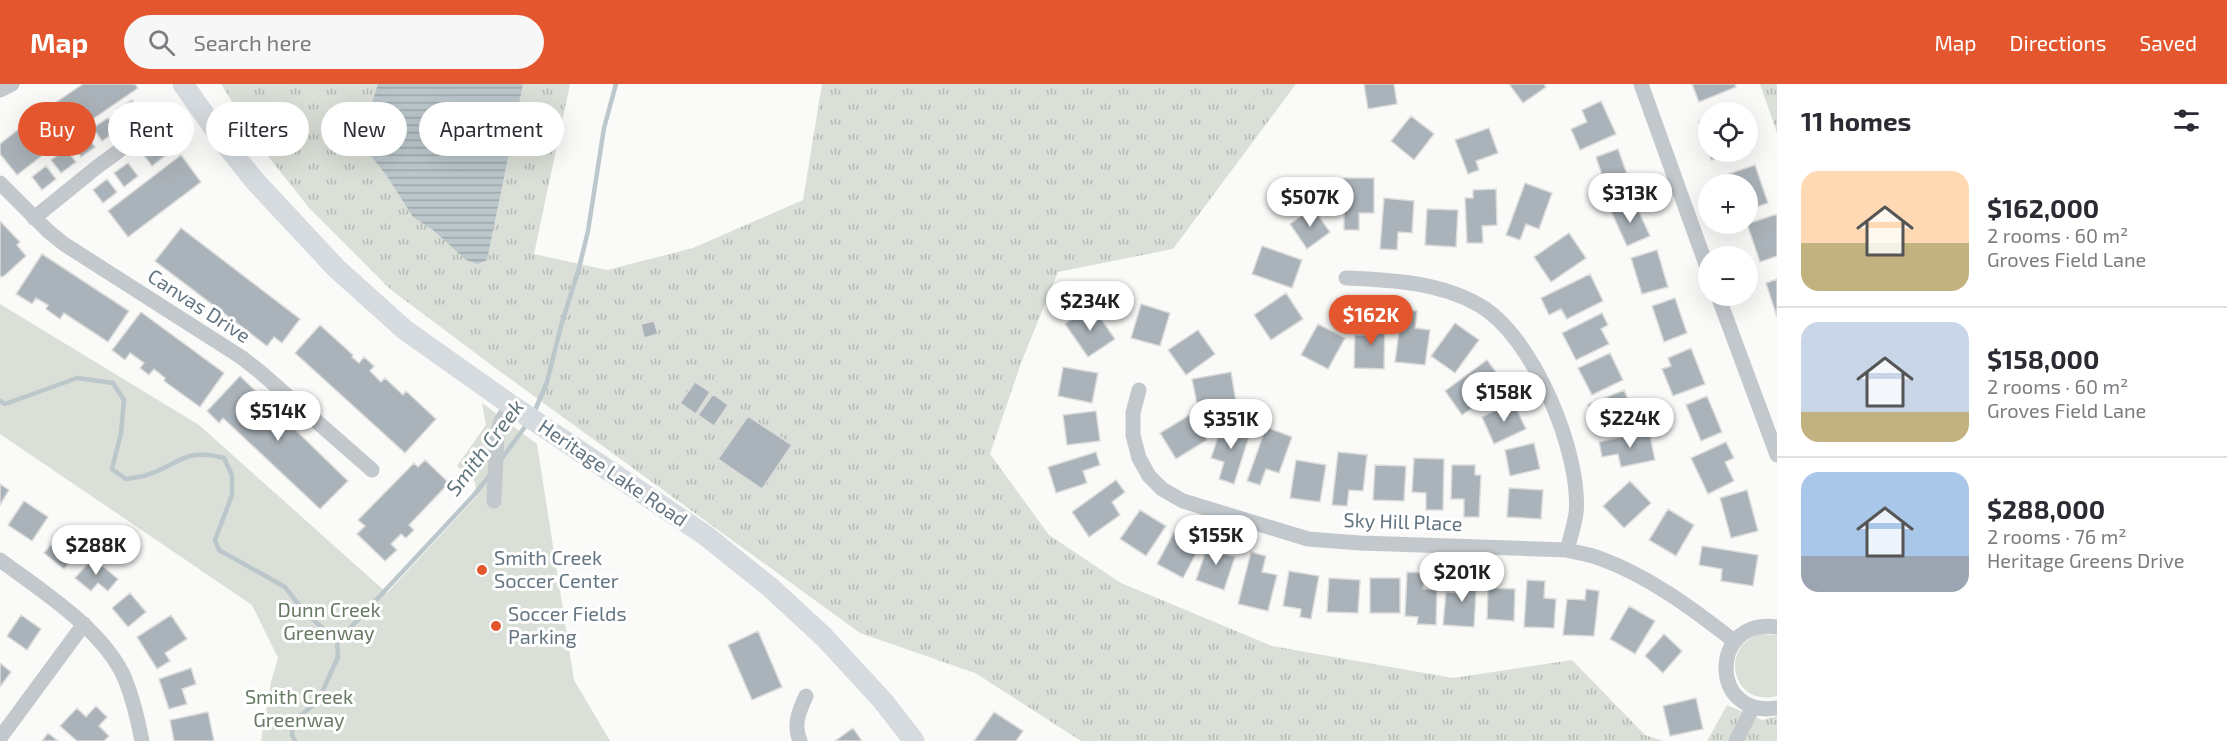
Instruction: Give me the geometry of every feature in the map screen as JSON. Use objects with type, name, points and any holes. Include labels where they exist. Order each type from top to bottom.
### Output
[{"type":"main road","name":"Heritage Lake Road","points":[[183,84],[254,180],[336,268],[405,330],[511,405],[705,534],[771,588],[824,637],[883,701],[914,741]]},
{"type":"street","points":[[0,90],[12,84]]},
{"type":"street","points":[[1641,84],[1699,246]]},
{"type":"street","points":[[34,218],[112,156]]},
{"type":"street","name":"Canvas Drive","points":[[0,183],[34,218],[64,244],[241,357],[372,470]]},
{"type":"street","points":[[1346,278],[1403,281],[1457,294],[1481,306],[1498,319],[1523,349],[1544,383],[1562,430],[1574,472],[1576,513],[1568,550]]},
{"type":"street","points":[[1722,306],[1777,455]]},
{"type":"street","name":"Sky Hill Place","points":[[1139,390],[1133,413],[1133,435],[1139,458],[1149,476],[1162,489],[1183,501],[1308,538],[1360,543],[1568,550],[1598,558],[1644,580],[1672,596],[1734,641]]},
{"type":"street","points":[[494,501],[497,434],[501,421],[511,405]]},
{"type":"street","points":[[0,560],[84,624],[111,657],[124,678],[142,741]]},
{"type":"street","points":[[0,738],[84,624]]},
{"type":"street","points":[[1777,627],[1767,625],[1754,628],[1734,641],[1727,654],[1725,667],[1732,692],[1742,701],[1766,710],[1777,708]]},
{"type":"street","points":[[800,741],[797,735],[797,715],[806,696]]},
{"type":"street","points":[[1736,741],[1753,707]]},
{"type":"green space","points":[[221,84],[570,84],[564,112],[564,102],[419,102],[419,156],[555,156],[534,254],[607,270],[693,248],[803,200],[822,84],[1296,84],[1173,249],[1058,272],[1021,363],[990,454],[1049,535],[1121,583],[1272,646],[1453,678],[1572,660],[1645,735],[1664,741],[1081,741],[975,673],[860,633],[390,289],[310,209],[268,156],[309,156],[309,102],[232,102]]},
{"type":"green space","points":[[1760,84],[1777,84],[1777,133]]},
{"type":"green space","points":[[0,304],[199,425],[387,593],[477,496],[475,482],[457,466],[486,425],[482,403],[537,444],[574,680],[610,741],[261,741],[271,682],[278,658],[252,605],[0,434]]},
{"type":"green space","points":[[1760,634],[1777,635],[1777,696],[1762,697],[1750,693],[1741,685],[1736,675],[1735,663],[1738,651],[1747,641]]},
{"type":"green space","points":[[1727,705],[1762,720],[1777,716],[1777,741],[1707,741]]},
{"type":"shaded area","points":[[378,84],[523,84],[519,102],[419,102],[419,156],[508,156],[487,260],[478,264],[466,260],[433,230],[413,217],[371,156],[407,156],[407,102],[372,102]]},
{"type":"building","points":[[83,84],[135,84],[138,88],[118,102],[108,102],[108,109],[96,117],[96,102],[56,102]]},
{"type":"building","points":[[1364,84],[1394,84],[1397,104],[1368,109]]},
{"type":"building","points":[[1509,84],[1544,84],[1546,87],[1523,103]]},
{"type":"building","points":[[1692,84],[1735,84],[1736,87],[1699,102]]},
{"type":"building","points":[[1601,101],[1616,134],[1580,150],[1571,129],[1587,122],[1582,110]]},
{"type":"building","points":[[1411,116],[1434,134],[1414,160],[1391,141]]},
{"type":"building","points":[[108,118],[108,137],[102,141],[96,132],[96,126]]},
{"type":"building","points":[[1489,128],[1498,153],[1476,161],[1479,170],[1468,174],[1455,140]]},
{"type":"building","points":[[18,130],[18,156],[42,156],[17,175],[0,154],[0,144]]},
{"type":"building","points":[[1618,149],[1632,188],[1609,196],[1596,157]]},
{"type":"building","points":[[56,156],[71,156],[76,162],[61,173],[51,160]]},
{"type":"building","points":[[144,156],[165,156],[152,166]]},
{"type":"building","points":[[180,156],[201,182],[128,237],[108,211]]},
{"type":"building","points":[[128,163],[138,176],[124,187],[114,173]]},
{"type":"building","points":[[1755,165],[1768,203],[1758,206],[1758,174],[1729,174]]},
{"type":"building","points":[[46,166],[56,179],[42,190],[32,177]]},
{"type":"building","points":[[1344,178],[1374,178],[1374,213],[1359,213],[1359,230],[1344,230]]},
{"type":"building","points":[[107,179],[117,192],[103,203],[93,190]]},
{"type":"building","points":[[1525,183],[1552,193],[1539,229],[1526,224],[1520,240],[1506,235]]},
{"type":"building","points":[[1496,189],[1497,225],[1482,226],[1483,243],[1467,243],[1465,198],[1473,198],[1473,190]]},
{"type":"building","points":[[1384,198],[1414,201],[1412,233],[1398,232],[1397,250],[1380,249]]},
{"type":"building","points":[[1634,201],[1650,236],[1627,246],[1611,211]]},
{"type":"building","points":[[1313,208],[1330,232],[1307,249],[1290,224]]},
{"type":"building","points":[[1427,209],[1458,210],[1456,247],[1425,245]]},
{"type":"building","points":[[1777,214],[1777,256],[1760,262],[1758,246],[1755,246],[1750,234],[1758,234],[1758,220]]},
{"type":"building","points":[[0,221],[20,242],[17,245],[26,256],[0,277]]},
{"type":"building","points":[[181,228],[300,319],[282,343],[274,337],[267,346],[155,261]]},
{"type":"building","points":[[1569,233],[1586,258],[1551,282],[1534,257]]},
{"type":"building","points":[[1262,246],[1302,260],[1292,288],[1252,274]]},
{"type":"building","points":[[1657,250],[1668,287],[1642,294],[1631,258]]},
{"type":"building","points":[[42,254],[129,311],[108,342],[64,313],[60,319],[46,309],[48,305],[36,298],[32,304],[16,294]]},
{"type":"building","points":[[1590,274],[1603,301],[1567,319],[1561,309],[1549,315],[1541,298]]},
{"type":"building","points":[[1777,279],[1777,317],[1766,283]]},
{"type":"building","points":[[1286,293],[1303,319],[1271,340],[1254,315]]},
{"type":"building","points":[[1675,298],[1687,333],[1664,342],[1652,306]]},
{"type":"building","points":[[1141,304],[1170,313],[1160,346],[1131,338]]},
{"type":"building","points":[[1092,306],[1115,339],[1088,357],[1065,324]]},
{"type":"building","points":[[1402,309],[1417,311],[1415,328],[1430,330],[1425,365],[1395,362]]},
{"type":"building","points":[[141,312],[224,373],[200,407],[164,381],[165,378],[154,369],[149,375],[140,368],[144,363],[130,353],[125,360],[112,350]]},
{"type":"building","points":[[1602,313],[1608,325],[1601,329],[1609,344],[1576,360],[1562,333]]},
{"type":"building","points":[[1369,317],[1385,318],[1384,369],[1354,368],[1355,335],[1369,335]]},
{"type":"building","points":[[654,321],[658,334],[644,338],[641,324]]},
{"type":"building","points":[[1455,323],[1479,340],[1455,373],[1431,356]]},
{"type":"building","points":[[1318,324],[1345,338],[1328,369],[1301,355]]},
{"type":"building","points":[[320,325],[359,363],[364,357],[374,366],[370,371],[381,382],[385,378],[403,395],[406,391],[436,419],[405,453],[295,353]]},
{"type":"building","points":[[1198,330],[1215,354],[1186,375],[1168,350]]},
{"type":"building","points":[[1691,348],[1705,384],[1673,396],[1662,369],[1671,366],[1668,358]]},
{"type":"building","points":[[1610,353],[1623,380],[1592,395],[1578,368]]},
{"type":"building","points":[[1487,360],[1496,372],[1483,382],[1492,394],[1462,415],[1445,391]]},
{"type":"building","points":[[1063,367],[1098,373],[1092,403],[1058,396]]},
{"type":"building","points":[[1231,372],[1236,402],[1198,409],[1192,379]]},
{"type":"building","points":[[240,376],[348,481],[320,509],[223,418],[219,423],[207,411]]},
{"type":"building","points":[[695,382],[710,392],[696,414],[680,403]]},
{"type":"building","points":[[1624,390],[1636,419],[1600,434],[1588,405]]},
{"type":"building","points":[[713,394],[728,405],[714,426],[698,415]]},
{"type":"building","points":[[1707,396],[1722,432],[1701,441],[1686,405]]},
{"type":"building","points":[[1513,402],[1526,429],[1494,444],[1482,417]]},
{"type":"building","points":[[1096,411],[1100,441],[1067,445],[1063,415]]},
{"type":"building","points":[[1191,414],[1207,440],[1176,459],[1160,433]]},
{"type":"building","points":[[748,416],[792,445],[762,489],[718,459]]},
{"type":"building","points":[[1223,422],[1251,430],[1234,484],[1219,479],[1224,462],[1211,458]]},
{"type":"building","points":[[1266,427],[1292,437],[1279,473],[1266,469],[1260,485],[1247,481]]},
{"type":"building","points":[[1649,431],[1655,460],[1621,467],[1618,454],[1602,457],[1599,442]]},
{"type":"building","points":[[1726,442],[1734,458],[1725,462],[1734,481],[1708,494],[1691,458]]},
{"type":"building","points":[[1534,443],[1540,469],[1510,476],[1505,450]]},
{"type":"building","points":[[1096,452],[1100,465],[1083,471],[1087,483],[1056,493],[1048,467]]},
{"type":"building","points":[[1338,452],[1367,455],[1363,491],[1349,490],[1347,506],[1332,505]]},
{"type":"building","points":[[1414,458],[1444,459],[1443,510],[1426,510],[1426,493],[1412,492]]},
{"type":"building","points":[[425,460],[449,483],[409,525],[414,530],[406,538],[401,534],[391,544],[397,550],[385,561],[357,534],[365,526],[358,520],[414,463],[418,467]]},
{"type":"building","points":[[1296,460],[1326,465],[1320,502],[1290,498]]},
{"type":"building","points":[[1375,465],[1406,466],[1404,501],[1373,500]]},
{"type":"building","points":[[1452,465],[1475,465],[1475,475],[1481,475],[1479,517],[1464,517],[1464,499],[1451,499]]},
{"type":"building","points":[[1116,480],[1125,492],[1112,502],[1120,515],[1089,537],[1072,512]]},
{"type":"building","points":[[1630,481],[1651,503],[1624,528],[1603,506]]},
{"type":"building","points":[[0,484],[9,490],[0,505]]},
{"type":"building","points":[[1509,488],[1543,490],[1541,519],[1507,517]]},
{"type":"building","points":[[1747,490],[1758,531],[1731,538],[1720,498]]},
{"type":"building","points":[[24,501],[48,517],[32,541],[8,525]]},
{"type":"building","points":[[1668,509],[1694,525],[1676,556],[1649,540]]},
{"type":"building","points":[[1140,510],[1166,526],[1146,556],[1120,539]]},
{"type":"building","points":[[61,532],[81,549],[64,569],[44,553]]},
{"type":"building","points":[[1174,532],[1200,546],[1183,578],[1157,564]]},
{"type":"building","points":[[1210,539],[1225,544],[1222,553],[1235,557],[1224,590],[1196,580]]},
{"type":"building","points":[[1702,546],[1758,555],[1753,586],[1721,581],[1722,569],[1699,565]]},
{"type":"building","points":[[1251,552],[1266,556],[1262,572],[1277,575],[1268,611],[1238,604]]},
{"type":"building","points":[[93,558],[118,579],[108,591],[98,583],[91,591],[75,578]]},
{"type":"building","points":[[1289,571],[1319,576],[1311,619],[1300,617],[1301,609],[1283,606]]},
{"type":"building","points":[[1407,572],[1424,573],[1423,589],[1437,590],[1436,625],[1417,624],[1418,617],[1405,616]]},
{"type":"building","points":[[1460,574],[1477,575],[1474,627],[1443,625],[1446,592],[1459,593]]},
{"type":"building","points":[[1329,578],[1360,580],[1358,613],[1327,612]]},
{"type":"building","points":[[1370,578],[1400,578],[1400,613],[1370,613]]},
{"type":"building","points":[[1527,580],[1545,581],[1544,598],[1556,599],[1554,628],[1524,627]]},
{"type":"building","points":[[1488,588],[1515,589],[1514,621],[1487,619]]},
{"type":"building","points":[[1586,589],[1599,591],[1594,636],[1563,635],[1567,599],[1585,600]]},
{"type":"building","points":[[130,593],[146,612],[128,627],[112,608]]},
{"type":"building","points":[[1629,606],[1655,621],[1635,654],[1610,639]]},
{"type":"building","points":[[21,615],[41,629],[27,650],[7,636]]},
{"type":"building","points":[[171,615],[187,639],[165,653],[170,661],[157,669],[137,637]]},
{"type":"building","points":[[758,631],[782,687],[752,700],[728,645]]},
{"type":"building","points":[[1664,634],[1682,651],[1663,673],[1645,656]]},
{"type":"building","points":[[0,663],[11,672],[0,687]]},
{"type":"building","points":[[191,668],[196,684],[182,689],[187,704],[169,709],[159,679]]},
{"type":"building","points":[[1696,698],[1703,729],[1670,736],[1663,706]]},
{"type":"building","points":[[96,706],[107,717],[99,726],[109,736],[104,741],[77,741],[60,726],[77,708],[86,717]]},
{"type":"building","points":[[208,712],[214,741],[174,741],[170,720]]},
{"type":"building","points":[[994,712],[1023,731],[1016,741],[974,741]]},
{"type":"building","points":[[853,728],[862,741],[835,741]]},
{"type":"building","points":[[48,733],[58,741],[42,741]]},
{"type":"waterway","name":"Smith Creek","points":[[533,415],[547,382],[579,268],[588,231],[604,128],[616,84]]},
{"type":"waterway","points":[[0,401],[5,404],[77,378],[113,383],[124,400],[121,433],[112,469],[126,479],[156,472],[190,456],[210,455],[224,458],[232,475],[232,495],[215,540],[219,550],[285,587],[303,610],[337,642]]},
{"type":"waterway","name":"Smith Creek","points":[[500,461],[527,424]]},
{"type":"waterway","name":"Smith Creek","points":[[295,741],[292,735],[293,722],[318,701],[338,657],[337,642],[490,475]]},
{"type":"place","name":"Smith Creek Soccer Center","points":[[482,570]]},
{"type":"place","name":"Soccer Fields Parking","points":[[496,626]]},
{"type":"park label","name":"Dunn Creek Greenway","points":[[329,622]]},
{"type":"park label","name":"Smith Creek Greenway","points":[[299,708]]}]
